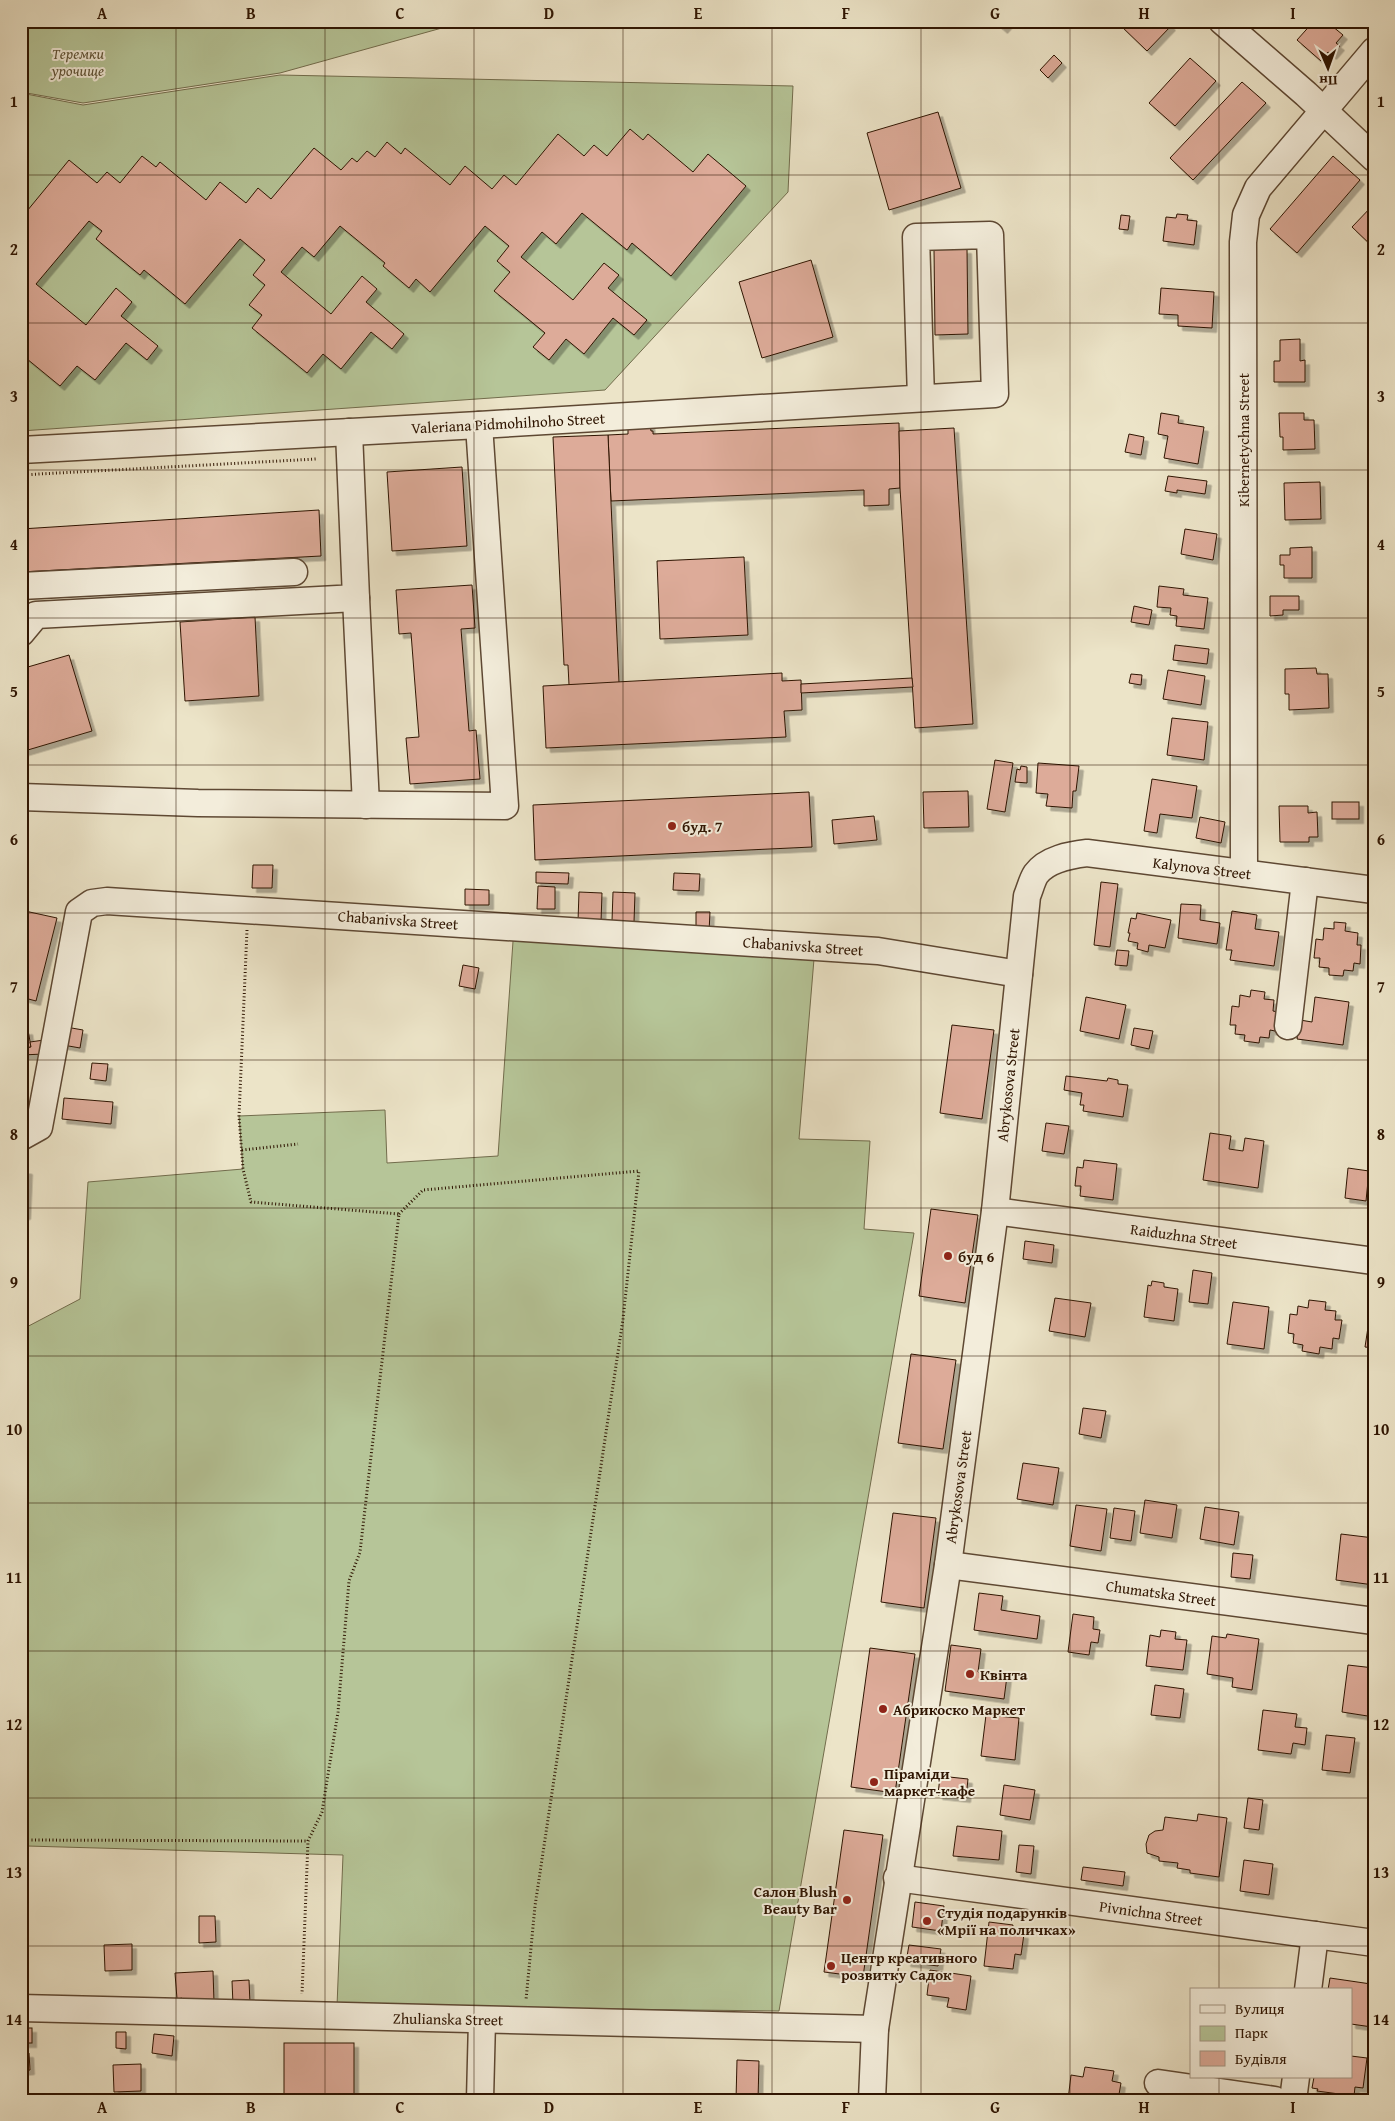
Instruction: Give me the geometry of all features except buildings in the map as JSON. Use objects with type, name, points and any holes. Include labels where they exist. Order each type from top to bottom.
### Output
[{"type":"street","points":[[1222,21],[1374,158]]},
{"type":"street","name":"Kibernetychna Street","points":[[1244,873],[1243,242],[1246,215],[1258,188],[1374,51]]},
{"type":"street","name":"Valeriana Pidmohilnoho Street","points":[[21,450],[479,426],[996,394],[990,234],[916,237],[922,398]]},
{"type":"street","points":[[21,797],[198,803],[505,806],[479,426]]},
{"type":"street","points":[[349,432],[366,804]]},
{"type":"street","points":[[21,586],[294,572]]},
{"type":"street","points":[[21,633],[36,615],[356,598]]},
{"type":"street","name":"Kalynova Street","points":[[1036,874],[1046,865],[1068,856],[1087,853],[1374,890]]},
{"type":"street","name":"Abrykosova Street","points":[[872,2100],[874,2029],[948,1565],[995,1211],[1027,896],[1036,874]]},
{"type":"street","points":[[1288,1026],[1305,881]]},
{"type":"street","name":"Chabanivska Street","points":[[21,1136],[38,1127],[79,912],[92,903],[107,901],[878,951],[958,966],[1019,974]]},
{"type":"street","name":"Raiduzhna Street","points":[[995,1211],[1374,1262]]},
{"type":"street","name":"Chumatska Street","points":[[948,1565],[1374,1621]]},
{"type":"street","name":"Pivnichna Street","points":[[897,1878],[1374,1943]]},
{"type":"street","points":[[1308,1988],[1315,1935]]},
{"type":"street","name":"Zhulianska Street","points":[[21,2008],[874,2029]]},
{"type":"street","points":[[480,2100],[482,2020]]},
{"type":"street","points":[[1293,2100],[1296,2078]]},
{"type":"street","points":[[1158,2083],[1275,2100]]},
{"type":"path","points":[[21,475],[316,459]]},
{"type":"path","points":[[248,910],[239,1116],[243,1169],[251,1202],[399,1214]]},
{"type":"path","points":[[242,1150],[298,1144]]},
{"type":"path","points":[[301,2016],[308,1841],[322,1812],[338,1712],[349,1581],[360,1552],[399,1214],[423,1190],[639,1171],[623,1318],[535,1906],[524,2021]]},
{"type":"path","points":[[21,1840],[308,1841]]},
{"type":"green space","name":"Теремки урочище","points":[[21,21],[467,21],[280,73],[83,103],[21,92]]},
{"type":"green space","points":[[280,75],[793,86],[788,192],[605,390],[21,431],[21,93],[83,105]]},
{"type":"green space","points":[[514,927],[815,947],[799,1139],[870,1141],[864,1229],[914,1233],[779,2011],[337,2006],[343,1855],[27,1846],[21,1865],[21,1330],[80,1299],[88,1182],[243,1169],[239,1116],[385,1110],[387,1163],[498,1156]]},
{"type":"place","name":"буд. 7","points":[[672,826]]},
{"type":"place","name":"буд 6","points":[[948,1256]]},
{"type":"place","name":"Квінта","points":[[970,1674]]},
{"type":"place","name":"Абрикоско Маркет","points":[[883,1709]]},
{"type":"place","name":"Піраміди маркет-кафе","points":[[874,1782]]},
{"type":"place","name":"Салон Blush Beauty Bar","points":[[847,1900]]},
{"type":"place","name":"Студія подарунків «Мрії на поличках»","points":[[927,1921]]},
{"type":"place","name":"Центр креативного розвитку Садок","points":[[831,1966]]}]
